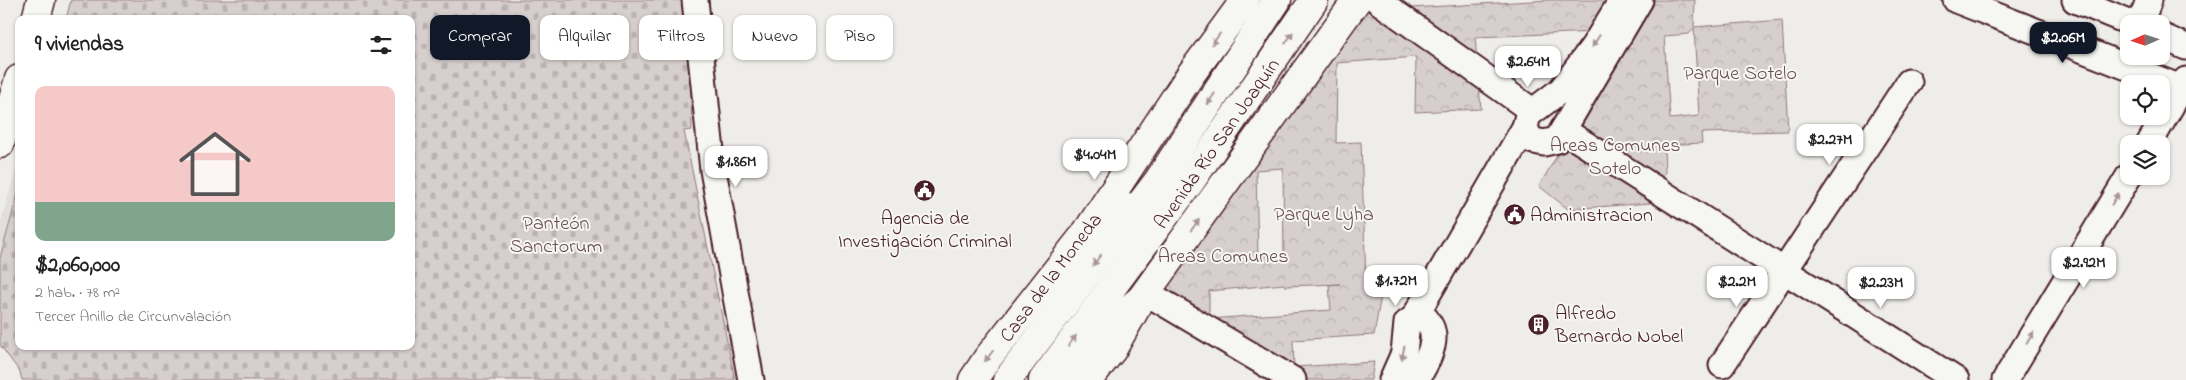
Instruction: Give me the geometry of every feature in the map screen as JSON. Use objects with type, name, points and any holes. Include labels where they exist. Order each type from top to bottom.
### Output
[{"type":"main road","points":[[37,15],[41,0]]},
{"type":"main road","name":"Casa de la Moneda","points":[[973,380],[986,359],[1086,233],[1191,74],[1245,0]]},
{"type":"main road","name":"Avenida Río San Joaquín","points":[[1007,380],[1158,181],[1277,0]]},
{"type":"main road","name":"Avenida Río San Joaquín","points":[[1043,380],[1188,184],[1314,0]]},
{"type":"main road","points":[[1088,380],[1112,350],[1144,296],[1357,0]]},
{"type":"main road","points":[[0,144],[15,93]]},
{"type":"main road","points":[[1086,233],[1116,220],[1138,194],[1158,181]]},
{"type":"main road","points":[[1056,380],[1071,371],[1111,324],[1144,296]]},
{"type":"street","points":[[695,0],[713,170],[751,380]]},
{"type":"street","points":[[1377,0],[1528,119],[1530,140],[1544,143],[1557,140],[1640,0]]},
{"type":"street","points":[[1392,380],[1404,352],[1407,323],[1414,318],[1528,119],[1561,90],[1593,47],[1622,0]]},
{"type":"street","points":[[1956,0],[2185,86],[2154,135]]},
{"type":"street","points":[[2075,0],[2120,18]]},
{"type":"street","points":[[2143,15],[2149,0]]},
{"type":"street","points":[[2170,40],[2186,47]]},
{"type":"street","points":[[1722,365],[1909,82]]},
{"type":"street","points":[[1563,130],[1956,380]]},
{"type":"street","points":[[2005,380],[2124,185]]},
{"type":"street","points":[[1144,296],[1293,380]]},
{"type":"street","points":[[1414,318],[1426,319],[1433,331],[1432,344],[1424,366],[1416,380]]},
{"type":"shaded area","points":[[15,173],[15,203],[0,256],[0,224]]},
{"type":"green space","name":"Panteón Sanctorum","points":[[71,0],[688,0],[688,15],[639,15],[639,60],[690,60],[692,130],[684,131],[735,380],[22,380],[20,372],[0,345],[0,258],[15,204],[15,350],[415,350],[415,15],[67,15]]},
{"type":"green space","points":[[1361,0],[1393,9],[1549,0],[1617,0],[1596,32],[1475,37],[1481,109],[1415,112],[1416,57],[1337,63],[1336,143],[1361,142],[1366,282],[1363,287],[1382,290],[1374,335],[1293,340],[1294,367],[1374,362],[1371,380],[1304,380],[1156,286]],"holes":[[[1283,168],[1284,259],[1283,254],[1258,257],[1256,170]],[[1284,284],[1285,286],[1340,284],[1329,285],[1331,310],[1209,319],[1209,291]]]},
{"type":"green space","name":"Areas Comunes Sotelo","points":[[1649,0],[1695,0],[1694,27],[1782,20],[1788,131],[1701,133],[1702,143],[1664,145],[1665,173],[1651,203],[1568,209],[1539,186]],"holes":[[[1694,28],[1699,116],[1670,119],[1664,36],[1689,34]]]},
{"type":"place","name":"Agencia de Investigación Criminal","points":[[925,191]]},
{"type":"place","name":"Administracion","points":[[1514,214]]},
{"type":"place","name":"Alfredo Bernardo Nobel","points":[[1539,324]]},
{"type":"park label","name":"Parque Sotelo","points":[[1740,72]]},
{"type":"park label","name":"Parque Lyha","points":[[1324,213]]},
{"type":"park label","name":"Areas Comunes","points":[[1223,255]]}]
